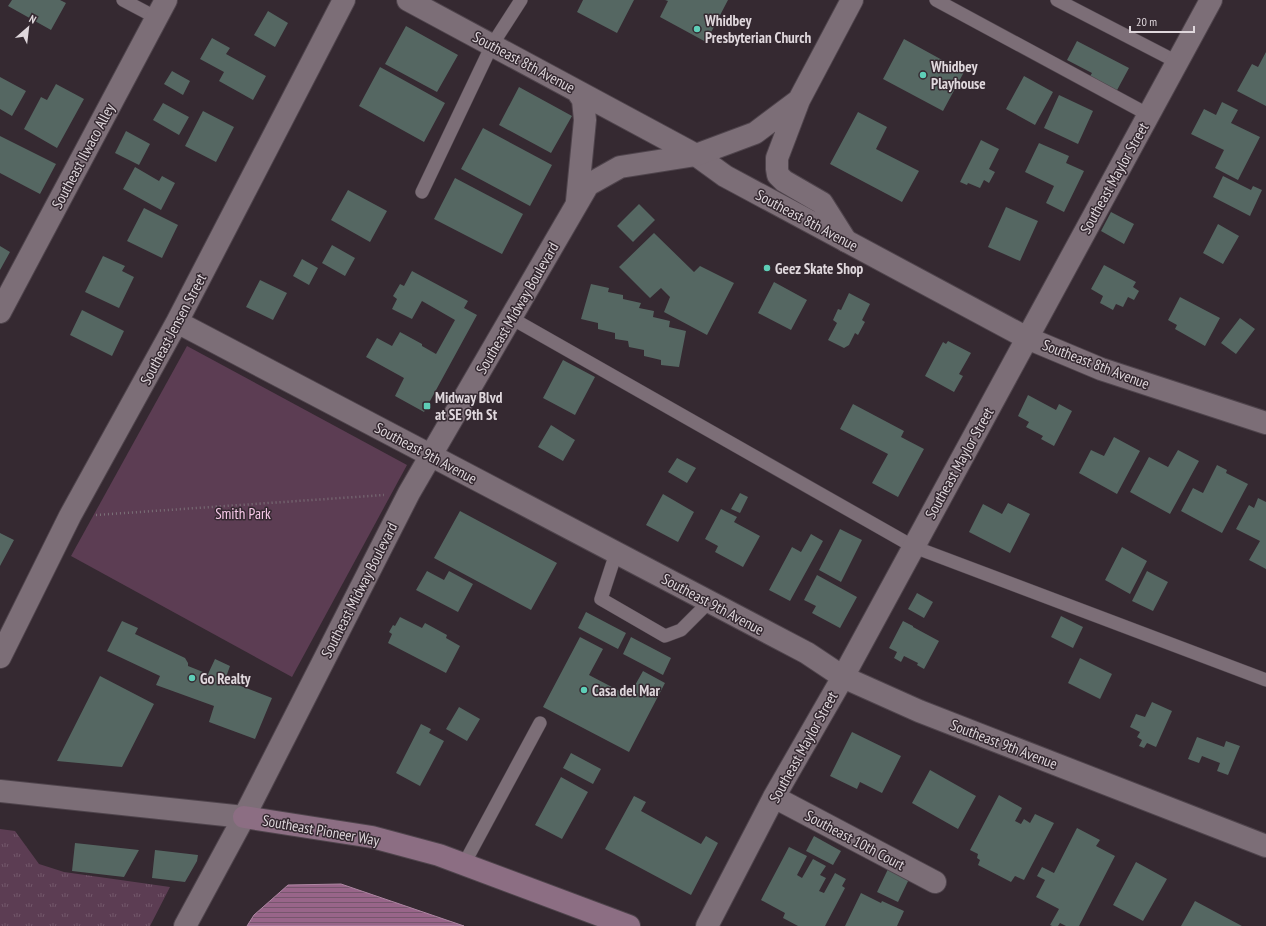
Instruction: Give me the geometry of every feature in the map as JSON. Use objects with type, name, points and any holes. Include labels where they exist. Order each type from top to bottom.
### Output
[{"type":"main road","name":"Southeast Pioneer Way","points":[[244,817],[372,838],[439,855],[629,926]]},
{"type":"street","name":"Southeast Jensen Street","points":[[0,657],[70,516],[177,322],[344,0]]},
{"type":"street","name":"Southeast 8th Avenue","points":[[408,0],[696,155],[726,176],[1027,338],[1101,369],[1266,423]]},
{"type":"street","name":"Southeast Midway Boulevard","points":[[185,926],[244,817],[409,493],[588,185],[620,167],[696,155],[755,133],[799,100],[852,0]]},
{"type":"street","name":"Southeast Maylor Street","points":[[707,926],[774,797],[843,677],[1211,0]]},
{"type":"street","name":"Southeast Ilwaco Alley","points":[[0,312],[162,9]]},
{"type":"street","points":[[577,91],[583,100],[585,120],[577,206]]},
{"type":"street","points":[[799,100],[778,158],[778,175],[784,181],[822,203],[846,240]]},
{"type":"street","name":"Southeast 9th Avenue","points":[[177,322],[807,653],[843,677],[919,711],[1266,846]]},
{"type":"street","name":"Southeast Pioneer Way","points":[[0,791],[244,817]]},
{"type":"street","name":"Southeast 10th Court","points":[[774,797],[935,882]]},
{"type":"lane","points":[[123,0],[162,9]]},
{"type":"lane","points":[[422,192],[492,46],[520,0]]},
{"type":"lane","points":[[936,0],[1149,114]]},
{"type":"lane","points":[[1057,0],[1177,62]]},
{"type":"lane","points":[[511,318],[914,547],[1266,680]]},
{"type":"lane","points":[[616,553],[601,599],[665,636],[681,630],[709,602]]},
{"type":"lane","points":[[464,864],[540,723]]},
{"type":"path","points":[[70,516],[409,493]]},
{"type":"green space","name":"Smith Park","points":[[187,346],[407,465],[292,677],[71,556]]},
{"type":"green space","points":[[0,829],[15,831],[39,864],[64,872],[170,887],[150,926],[0,926]]},
{"type":"shaded area","points":[[341,884],[464,926],[247,926],[254,915],[288,885]]},
{"type":"building","points":[[12,0],[60,0],[66,3],[51,30],[8,6]]},
{"type":"building","points":[[583,0],[634,0],[617,33],[577,12]]},
{"type":"building","name":"Whidbey Presbyterian Church","points":[[665,0],[728,0],[706,42],[660,17],[668,1]]},
{"type":"building","points":[[268,11],[288,23],[275,47],[254,35]]},
{"type":"building","points":[[406,26],[458,55],[437,92],[385,64]]},
{"type":"building","points":[[212,38],[230,48],[226,54],[266,76],[253,100],[219,81],[224,72],[200,59]]},
{"type":"building","name":"Whidbey Playhouse","points":[[904,39],[964,72],[943,111],[883,79]]},
{"type":"building","points":[[1077,41],[1129,68],[1116,92],[1089,78],[1092,73],[1067,60]]},
{"type":"building","points":[[1266,52],[1266,106],[1237,91],[1252,64],[1258,67]]},
{"type":"building","points":[[380,67],[445,103],[424,142],[359,106]]},
{"type":"building","points":[[172,71],[190,81],[183,95],[164,84]]},
{"type":"building","points":[[1024,76],[1053,92],[1035,125],[1006,109]]},
{"type":"building","points":[[0,77],[26,91],[12,116],[0,109]]},
{"type":"building","points":[[56,84],[84,99],[57,148],[24,129],[41,97],[47,100]]},
{"type":"building","points":[[519,87],[572,116],[551,153],[499,125]]},
{"type":"building","points":[[1059,95],[1093,111],[1078,144],[1044,128]]},
{"type":"building","points":[[1222,102],[1238,110],[1231,123],[1260,137],[1238,180],[1215,168],[1224,150],[1191,134],[1204,109],[1216,115]]},
{"type":"building","points":[[163,103],[189,117],[179,135],[153,120]]},
{"type":"building","points":[[203,111],[234,127],[216,162],[185,146]]},
{"type":"building","points":[[858,112],[887,127],[876,149],[919,171],[902,202],[830,164]]},
{"type":"building","points":[[483,128],[552,165],[530,206],[461,169]]},
{"type":"building","points":[[126,131],[150,144],[139,165],[115,153]]},
{"type":"building","points":[[0,136],[56,164],[40,194],[0,173]]},
{"type":"building","points":[[981,140],[999,149],[989,169],[995,172],[989,183],[984,180],[980,188],[968,183],[967,185],[960,182]]},
{"type":"building","points":[[1039,143],[1069,156],[1066,163],[1084,171],[1064,212],[1046,203],[1054,186],[1025,172]]},
{"type":"building","points":[[135,167],[159,181],[162,176],[175,183],[161,210],[123,189]]},
{"type":"building","points":[[1223,176],[1251,190],[1253,186],[1262,190],[1250,216],[1213,197]]},
{"type":"building","points":[[455,178],[523,214],[502,254],[434,219]]},
{"type":"building","points":[[348,190],[387,211],[370,242],[331,220]]},
{"type":"building","points":[[639,204],[655,220],[633,242],[617,226]]},
{"type":"building","points":[[1006,207],[1038,221],[1020,261],[988,247]]},
{"type":"building","points":[[144,208],[178,225],[162,258],[127,241]]},
{"type":"building","points":[[1111,212],[1134,224],[1124,244],[1101,231]]},
{"type":"building","points":[[1218,224],[1239,236],[1223,264],[1203,253]]},
{"type":"building","points":[[654,233],[694,272],[700,266],[734,283],[707,335],[664,312],[670,297],[661,288],[650,298],[619,267]]},
{"type":"building","points":[[332,245],[355,258],[345,276],[322,263]]},
{"type":"building","points":[[0,246],[10,252],[0,270]]},
{"type":"building","points":[[103,256],[125,266],[122,271],[134,277],[119,308],[85,292]]},
{"type":"building","points":[[302,259],[318,268],[309,285],[293,276]]},
{"type":"building","points":[[1104,265],[1136,282],[1133,287],[1139,291],[1134,300],[1128,297],[1123,307],[1116,304],[1113,310],[1100,303],[1103,296],[1091,289]]},
{"type":"building","points":[[412,271],[468,301],[464,308],[477,315],[424,412],[395,396],[404,378],[366,357],[377,338],[392,346],[400,332],[422,344],[422,346],[436,354],[455,320],[422,301],[412,319],[392,309],[397,299],[393,296],[400,284],[404,286]]},
{"type":"building","points":[[260,280],[287,293],[273,320],[246,307]]},
{"type":"building","points":[[774,282],[807,300],[791,330],[758,313]]},
{"type":"building","points":[[591,284],[609,288],[608,292],[623,295],[623,299],[641,303],[639,308],[654,311],[653,317],[670,321],[669,327],[686,331],[679,367],[661,365],[661,360],[644,356],[644,350],[629,347],[628,341],[615,339],[615,333],[598,329],[598,323],[581,319]]},
{"type":"building","points":[[849,293],[870,304],[862,320],[865,322],[858,335],[855,333],[849,345],[844,348],[828,340],[837,323],[833,320],[838,309],[841,310]]},
{"type":"building","points":[[1180,297],[1220,318],[1205,346],[1175,329],[1177,325],[1168,320]]},
{"type":"building","points":[[82,310],[124,331],[112,356],[70,335]]},
{"type":"building","points":[[1240,318],[1255,329],[1236,354],[1221,343]]},
{"type":"building","points":[[948,341],[971,353],[959,374],[963,376],[954,392],[925,376],[943,342],[946,344]]},
{"type":"building","points":[[563,360],[595,377],[575,415],[543,398]]},
{"type":"building","points":[[1028,395],[1056,410],[1059,404],[1072,411],[1054,446],[1041,439],[1043,436],[1026,427],[1029,422],[1018,416]]},
{"type":"building","points":[[853,404],[904,431],[901,437],[924,449],[898,497],[872,483],[888,454],[840,429]]},
{"type":"building","points":[[551,425],[575,440],[563,461],[538,447]]},
{"type":"building","points":[[1114,437],[1140,451],[1117,494],[1079,473],[1091,450],[1104,456]]},
{"type":"building","points":[[1178,450],[1199,461],[1170,514],[1130,492],[1149,457],[1168,467]]},
{"type":"building","points":[[677,458],[696,468],[687,483],[668,472]]},
{"type":"building","points":[[1217,465],[1227,470],[1226,473],[1248,484],[1222,533],[1181,511],[1193,488],[1203,493]]},
{"type":"building","points":[[740,493],[748,497],[740,513],[731,509]]},
{"type":"building","points":[[663,494],[694,512],[678,542],[646,525]]},
{"type":"building","points":[[1258,498],[1266,502],[1266,569],[1249,560],[1260,541],[1236,529],[1249,505],[1254,508]]},
{"type":"building","points":[[1008,503],[1030,514],[1010,553],[969,532],[983,504],[1002,514]]},
{"type":"building","points":[[721,509],[737,517],[734,522],[760,536],[743,567],[715,552],[718,546],[705,539]]},
{"type":"building","points":[[460,511],[557,563],[531,610],[434,558]]},
{"type":"building","points":[[840,529],[862,540],[841,582],[819,570]]},
{"type":"building","points":[[0,533],[14,540],[0,566]]},
{"type":"building","points":[[811,534],[823,541],[790,601],[769,590],[792,547],[801,552]]},
{"type":"building","points":[[1122,547],[1147,561],[1130,594],[1105,580]]},
{"type":"building","points":[[427,571],[444,580],[449,571],[473,584],[458,612],[416,590]]},
{"type":"building","points":[[1147,571],[1168,582],[1153,611],[1132,601]]},
{"type":"building","points":[[817,575],[857,597],[840,628],[812,613],[816,606],[804,600]]},
{"type":"building","points":[[917,593],[933,602],[924,618],[908,609]]},
{"type":"building","points":[[586,612],[626,633],[618,649],[578,628]]},
{"type":"building","points":[[1061,616],[1083,627],[1073,648],[1051,637]]},
{"type":"building","points":[[400,617],[422,628],[425,623],[447,635],[446,638],[460,646],[446,673],[388,643],[392,634],[389,632],[393,625],[395,626]]},
{"type":"building","name":"Go Realty","points":[[122,621],[138,628],[135,634],[185,658],[188,666],[208,674],[215,659],[230,666],[225,680],[272,698],[255,739],[209,722],[214,706],[156,685],[160,676],[107,651]]},
{"type":"building","points":[[903,621],[939,641],[924,669],[917,665],[918,663],[904,656],[901,662],[894,658],[897,652],[889,648]]},
{"type":"building","name":"Casa del Mar","points":[[580,637],[603,649],[589,675],[629,696],[643,671],[665,683],[629,752],[543,707]]},
{"type":"building","points":[[631,637],[671,658],[663,675],[623,654]]},
{"type":"building","points":[[1080,658],[1112,674],[1100,699],[1068,683]]},
{"type":"building","points":[[100,676],[154,704],[122,767],[57,761]]},
{"type":"building","points":[[1152,702],[1172,711],[1156,747],[1147,743],[1144,748],[1139,746],[1142,740],[1137,737],[1140,732],[1130,727],[1136,714],[1145,717]]},
{"type":"building","points":[[459,707],[480,719],[467,741],[446,729]]},
{"type":"building","points":[[421,724],[431,729],[429,733],[444,741],[420,786],[396,773]]},
{"type":"building","points":[[852,732],[901,756],[882,793],[860,782],[857,789],[830,776]]},
{"type":"building","points":[[1197,737],[1224,747],[1226,741],[1240,746],[1228,775],[1217,771],[1220,763],[1202,756],[1199,763],[1188,759]]},
{"type":"building","points":[[571,753],[601,769],[593,784],[563,768]]},
{"type":"building","points":[[930,770],[976,796],[958,829],[912,803]]},
{"type":"building","points":[[561,777],[588,792],[562,839],[535,825]]},
{"type":"building","points":[[999,795],[1022,808],[1015,821],[1021,824],[1024,819],[1030,823],[1035,814],[1054,823],[1024,880],[1015,876],[1011,882],[978,865],[980,860],[977,858],[978,854],[970,850]]},
{"type":"building","points":[[634,796],[646,802],[641,811],[701,844],[706,836],[718,843],[691,895],[605,849]]},
{"type":"building","points":[[1077,828],[1100,840],[1096,846],[1115,856],[1079,926],[1066,926],[1060,923],[1058,926],[1052,926],[1050,925],[1059,909],[1036,897],[1045,880],[1037,876],[1042,867],[1054,873]]},
{"type":"building","points":[[814,836],[841,851],[833,865],[806,851]]},
{"type":"building","points":[[75,843],[139,850],[124,877],[72,871]]},
{"type":"building","points":[[789,847],[807,856],[797,875],[802,878],[813,859],[826,866],[820,875],[826,878],[819,891],[824,893],[835,873],[846,879],[842,886],[845,888],[825,926],[798,926],[783,918],[785,913],[761,900]]},
{"type":"building","points":[[155,850],[198,855],[197,861],[185,882],[152,878]]},
{"type":"building","points":[[1136,862],[1167,879],[1143,921],[1113,905]]},
{"type":"building","points":[[889,867],[910,877],[898,902],[877,892]]},
{"type":"building","points":[[861,893],[881,903],[882,901],[904,911],[897,926],[845,926]]},
{"type":"building","points":[[1195,901],[1242,926],[1181,926]]},
{"type":"place","name":"Whidbey Presbyterian Church","points":[[697,29]]},
{"type":"place","name":"Whidbey Playhouse","points":[[923,75]]},
{"type":"place","name":"Geez Skate Shop","points":[[767,268]]},
{"type":"place","name":"Midway Blvd at SE 9th St","points":[[427,406]]},
{"type":"place","name":"Go Realty","points":[[192,678]]},
{"type":"place","name":"Casa del Mar","points":[[584,690]]}]
